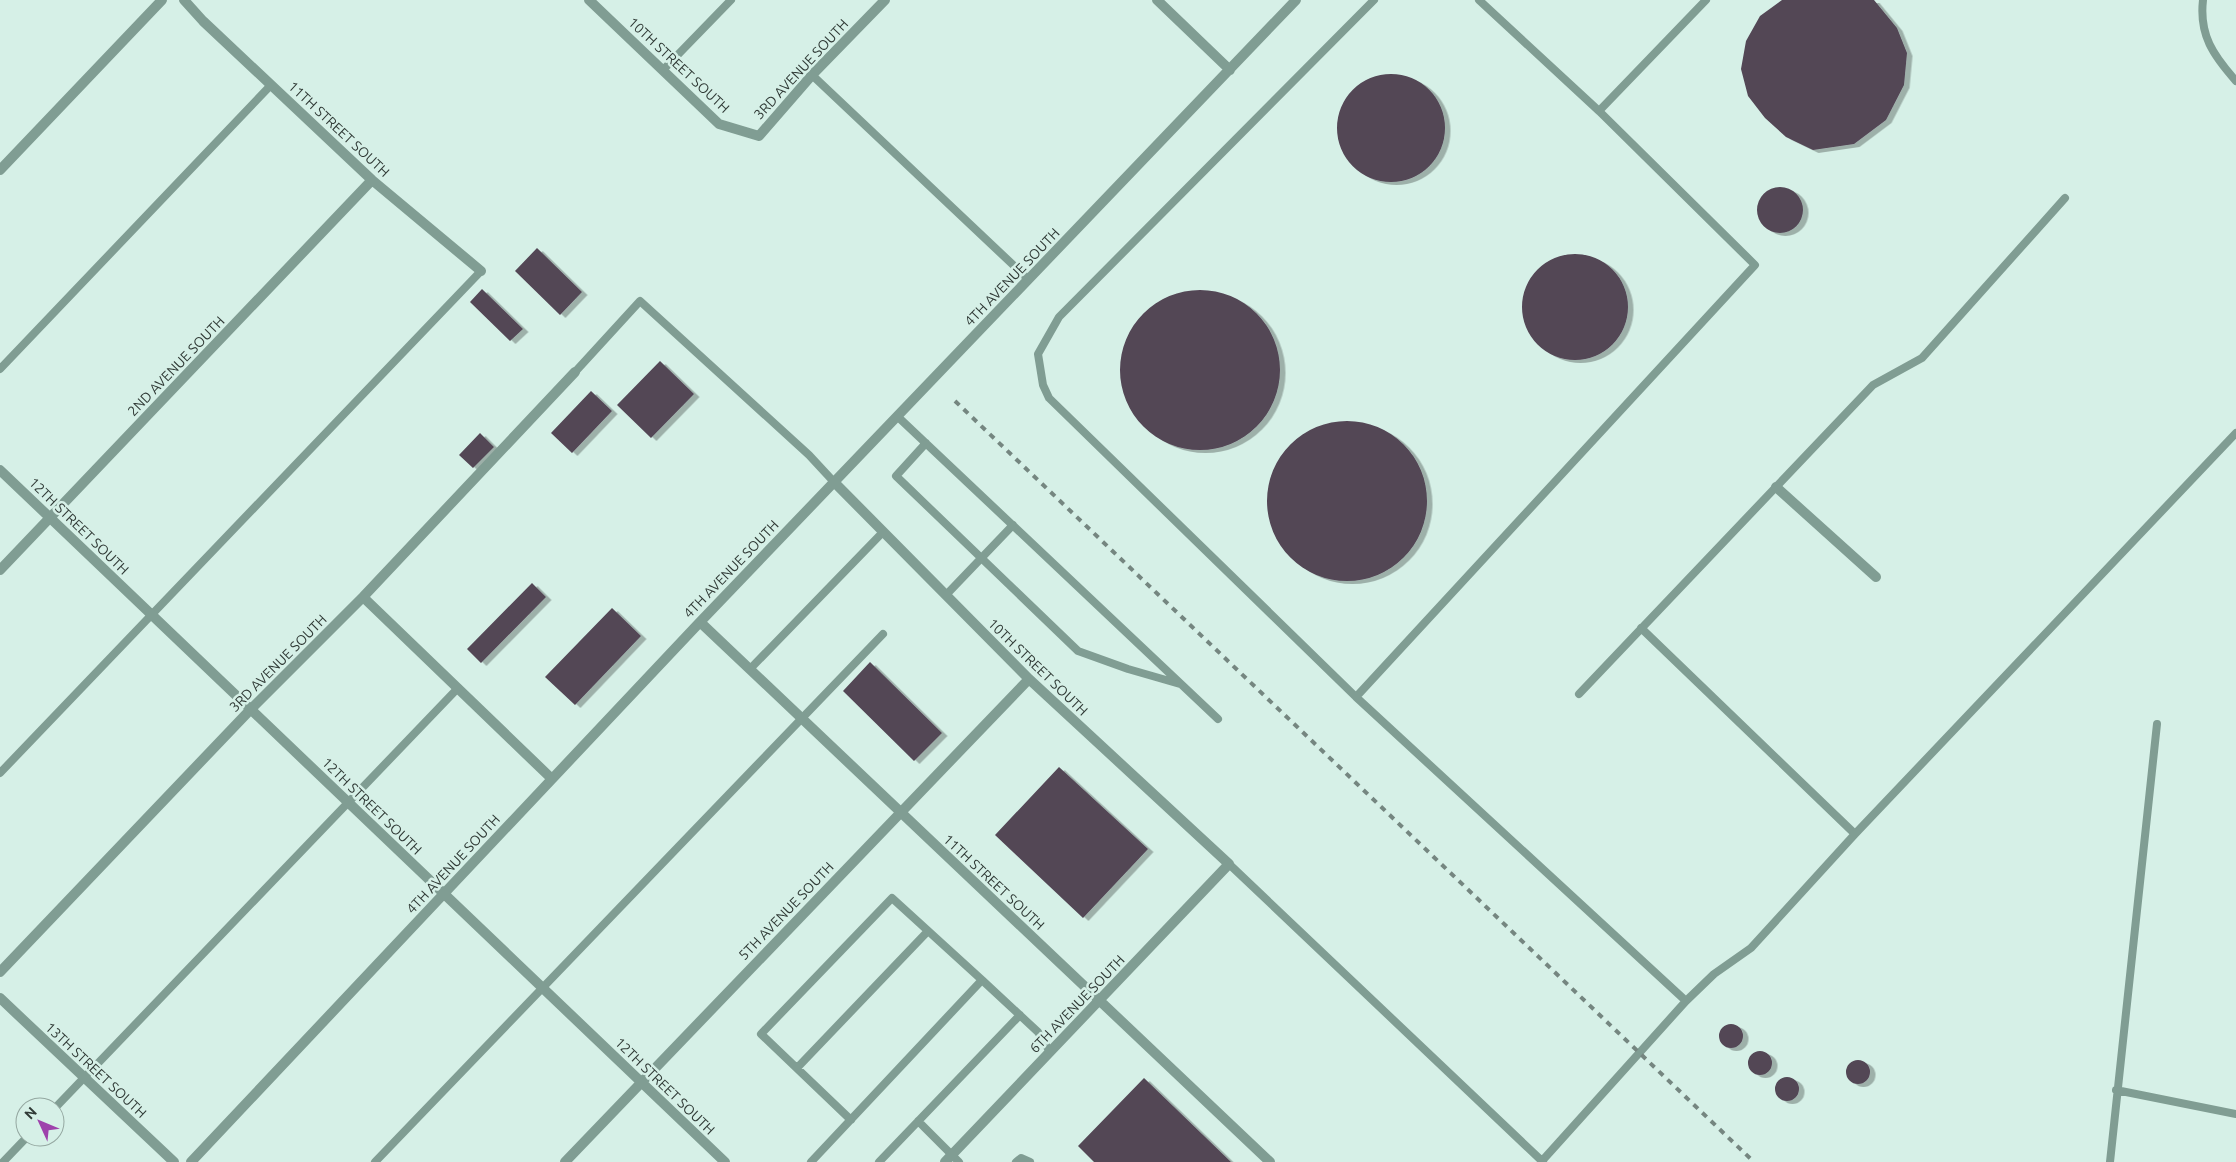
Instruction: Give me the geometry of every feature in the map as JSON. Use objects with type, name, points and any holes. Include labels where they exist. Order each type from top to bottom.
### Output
[{"type":"street","points":[[0,170],[162,0]]},
{"type":"street","name":"11TH STREET SOUTH","points":[[184,0],[203,21],[372,180],[481,271]]},
{"type":"street","name":"10TH STREET SOUTH","points":[[589,0],[719,124],[759,136]]},
{"type":"street","name":"3RD AVENUE SOUTH","points":[[759,136],[812,75],[885,0]]},
{"type":"street","points":[[1157,0],[1230,70]]},
{"type":"street","name":"4TH AVENUE SOUTH","points":[[191,1162],[700,622],[1296,0]]},
{"type":"street","name":"2ND AVENUE SOUTH","points":[[0,570],[372,180]]},
{"type":"street","name":"3RD AVENUE SOUTH","points":[[0,972],[251,709],[363,597],[575,372]]},
{"type":"street","name":"12TH STREET SOUTH","points":[[0,470],[725,1162]]},
{"type":"street","name":"10TH STREET SOUTH","points":[[834,482],[1029,679],[1229,864]]},
{"type":"street","points":[[1776,487],[1876,577]]},
{"type":"street","points":[[363,597],[552,779]]},
{"type":"street","name":"11TH STREET SOUTH","points":[[700,622],[1270,1162]]},
{"type":"street","name":"5TH AVENUE SOUTH","points":[[565,1162],[1029,679]]},
{"type":"street","name":"6TH AVENUE SOUTH","points":[[952,1160],[1050,1052],[1229,864]]},
{"type":"street","name":"13TH STREET SOUTH","points":[[0,998],[174,1162]]},
{"type":"lane","points":[[662,70],[731,0]]},
{"type":"lane","points":[[1374,0],[1059,316],[1038,354],[1043,385],[1049,398],[1356,697],[1686,1001]]},
{"type":"lane","points":[[1356,697],[1755,265],[1599,111],[1479,0]]},
{"type":"lane","points":[[1599,111],[1706,0]]},
{"type":"lane","points":[[2203,0],[2201,18],[2207,40],[2225,69],[2236,81]]},
{"type":"lane","points":[[812,75],[1028,279]]},
{"type":"lane","points":[[0,369],[271,85]]},
{"type":"lane","points":[[1579,694],[1873,385],[1922,358],[2065,198]]},
{"type":"lane","points":[[0,773],[481,271]]},
{"type":"lane","points":[[575,372],[640,301],[809,455],[834,482]]},
{"type":"lane","points":[[897,416],[1218,719]]},
{"type":"lane","points":[[1229,864],[1543,1162],[1686,1001],[1714,974],[1751,948],[1855,834],[2236,433]]},
{"type":"lane","points":[[926,443],[896,476],[1078,651],[1128,669],[1182,684]]},
{"type":"lane","points":[[946,595],[1013,525]]},
{"type":"lane","points":[[750,669],[884,532]]},
{"type":"lane","points":[[1642,628],[1855,834]]},
{"type":"lane","points":[[375,1162],[883,634]]},
{"type":"lane","points":[[65,1098],[458,688]]},
{"type":"lane","points":[[2110,1162],[2116,1090],[2157,724]]},
{"type":"lane","points":[[850,1120],[760,1034],[892,898],[1038,1032],[1050,1052]]},
{"type":"lane","points":[[797,1068],[928,931]]},
{"type":"lane","points":[[812,1162],[982,980]]},
{"type":"lane","points":[[879,1162],[1020,1015]]},
{"type":"lane","points":[[2116,1090],[2236,1114]]},
{"type":"lane","points":[[918,1121],[952,1160]]},
{"type":"lane","points":[[3,1162],[17,1147]]},
{"type":"lane","points":[[1016,1162],[1021,1158],[1030,1162]]},
{"type":"building","points":[[1782,0],[1874,0],[1897,28],[1907,53],[1904,85],[1886,120],[1854,144],[1813,150],[1786,137],[1765,118],[1748,96],[1741,69],[1746,41],[1760,16]]},
{"type":"building","points":[[1391,74],[1412,78],[1429,90],[1441,107],[1445,128],[1441,149],[1429,166],[1412,178],[1391,182],[1370,178],[1353,166],[1341,149],[1337,128],[1341,107],[1353,90],[1370,78]]},
{"type":"building","points":[[1775,187],[1785,187],[1799,197],[1803,210],[1799,223],[1793,229],[1785,233],[1775,233],[1761,223],[1757,215],[1757,205],[1767,191]]},
{"type":"building","points":[[537,248],[582,292],[560,315],[515,271]]},
{"type":"building","points":[[1575,254],[1595,258],[1612,270],[1624,287],[1628,307],[1624,327],[1612,344],[1595,356],[1575,360],[1555,356],[1538,344],[1526,327],[1522,307],[1526,287],[1538,270],[1555,258]]},
{"type":"building","points":[[482,289],[523,329],[510,341],[470,302]]},
{"type":"building","points":[[1192,290],[1208,290],[1238,299],[1257,313],[1274,339],[1279,354],[1279,386],[1274,401],[1257,427],[1238,441],[1223,447],[1208,450],[1192,450],[1162,441],[1138,421],[1129,408],[1123,393],[1120,378],[1120,362],[1129,332],[1149,308],[1162,299],[1177,293]]},
{"type":"building","points":[[660,361],[694,394],[651,438],[617,405]]},
{"type":"building","points":[[591,391],[612,411],[572,453],[551,433]]},
{"type":"building","points":[[1339,421],[1355,421],[1385,430],[1404,444],[1421,470],[1426,485],[1426,517],[1421,532],[1404,558],[1385,572],[1370,578],[1355,581],[1339,581],[1309,572],[1285,552],[1276,539],[1270,524],[1267,509],[1267,493],[1276,463],[1296,439],[1309,430],[1324,424]]},
{"type":"building","points":[[480,433],[494,447],[473,468],[459,455]]},
{"type":"building","points":[[532,583],[546,597],[481,663],[467,649]]},
{"type":"building","points":[[612,608],[641,636],[575,705],[545,677]]},
{"type":"building","points":[[870,662],[942,733],[914,761],[843,691]]},
{"type":"building","points":[[1059,767],[1148,849],[1083,918],[995,835]]},
{"type":"building","points":[[1731,1024],[1740,1027],[1743,1036],[1740,1045],[1731,1048],[1722,1045],[1719,1036],[1722,1027]]},
{"type":"building","points":[[1760,1051],[1769,1054],[1772,1063],[1769,1072],[1760,1075],[1751,1072],[1748,1063],[1751,1054]]},
{"type":"building","points":[[1858,1060],[1867,1063],[1870,1072],[1867,1081],[1858,1084],[1849,1081],[1846,1072],[1849,1063]]},
{"type":"building","points":[[1787,1077],[1796,1080],[1799,1089],[1796,1098],[1787,1101],[1778,1098],[1775,1089],[1778,1080]]},
{"type":"building","points":[[1144,1078],[1231,1162],[1094,1162],[1078,1146]]},
{"type":"railway","points":[[955,401],[1754,1162]]}]
